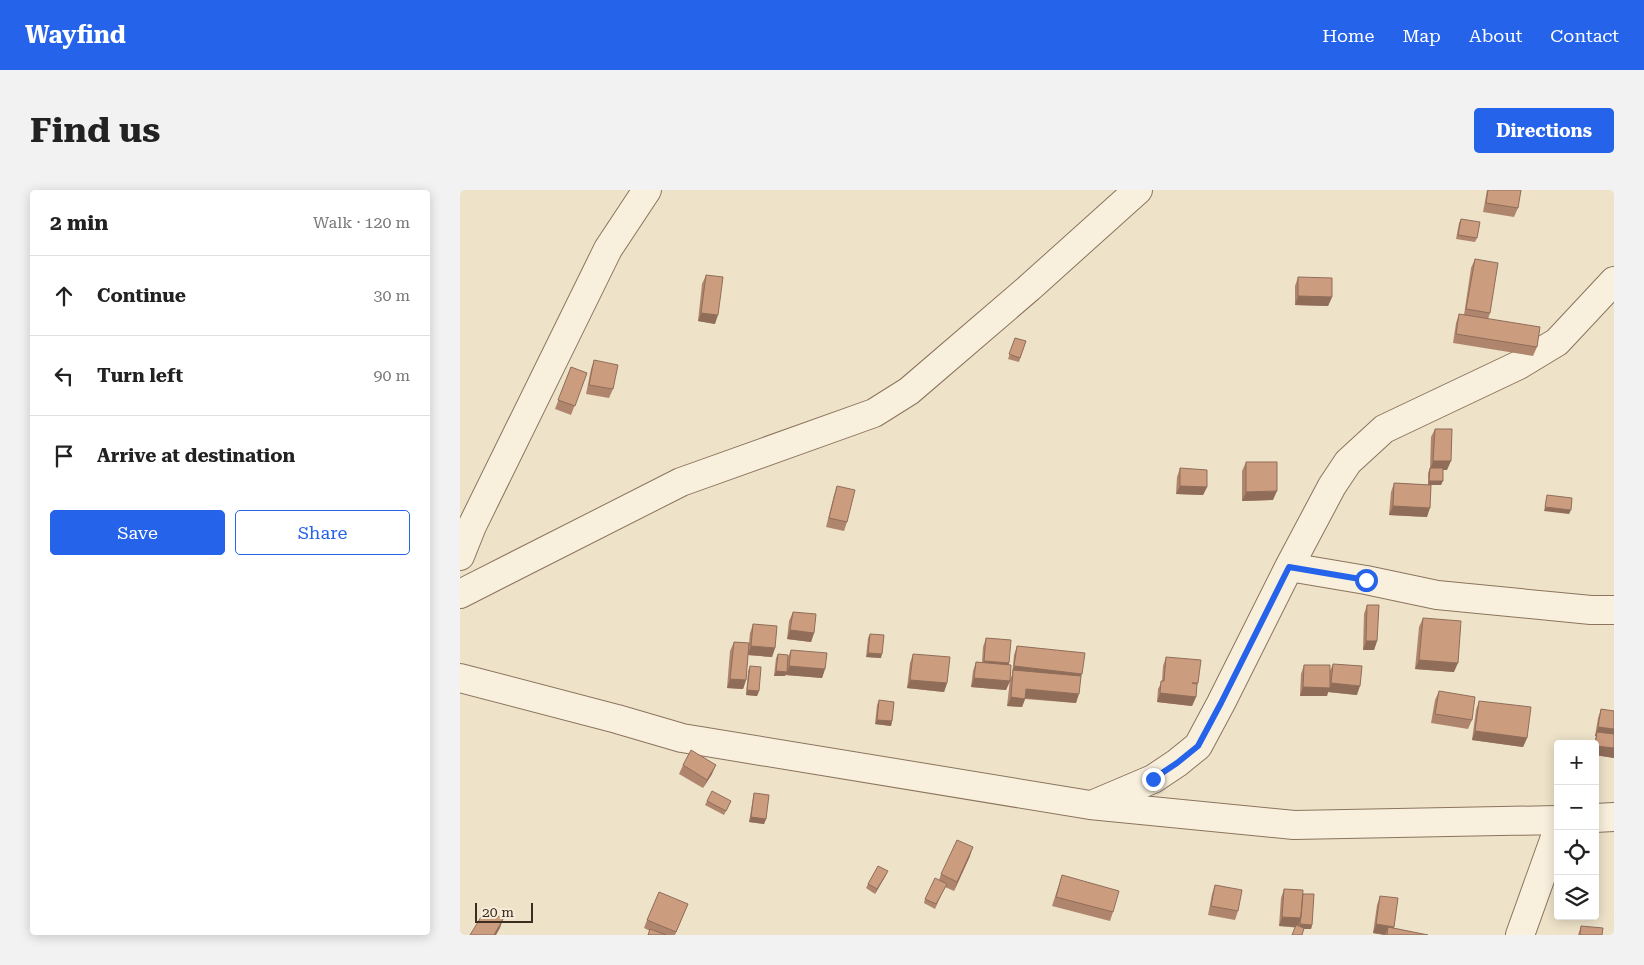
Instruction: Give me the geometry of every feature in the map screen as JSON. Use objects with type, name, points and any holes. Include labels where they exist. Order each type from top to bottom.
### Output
[{"type":"street","points":[[460,556],[472,526],[608,249],[647,190]]},
{"type":"street","points":[[460,594],[681,482],[874,413],[909,391],[1138,190]]},
{"type":"street","points":[[1090,806],[1153,779],[1198,746],[1289,567],[1332,486],[1348,462],[1384,429],[1520,365],[1557,342],[1614,281]]},
{"type":"street","points":[[1289,567],[1366,580],[1437,595],[1592,610],[1614,610]]},
{"type":"street","points":[[460,678],[682,738],[1090,806],[1294,825],[1554,820]]},
{"type":"street","points":[[1599,818],[1614,817]]},
{"type":"street","points":[[1520,935],[1558,830]]},
{"type":"building","points":[[1488,190],[1521,190],[1518,208],[1486,203]]},
{"type":"building","points":[[1461,219],[1480,222],[1477,238],[1458,235]]},
{"type":"building","points":[[1475,259],[1498,263],[1490,313],[1466,309]]},
{"type":"building","points":[[706,275],[723,277],[718,315],[701,313]]},
{"type":"building","points":[[1298,277],[1332,278],[1332,297],[1298,296]]},
{"type":"building","points":[[1459,314],[1540,327],[1537,347],[1456,334]]},
{"type":"building","points":[[1015,338],[1026,341],[1020,358],[1009,354]]},
{"type":"building","points":[[594,360],[618,365],[613,389],[589,385]]},
{"type":"building","points":[[571,367],[587,373],[575,406],[558,400]]},
{"type":"building","points":[[1435,429],[1452,429],[1451,461],[1433,461]]},
{"type":"building","points":[[1246,462],[1277,462],[1277,491],[1246,492]]},
{"type":"building","points":[[1180,468],[1207,470],[1207,487],[1180,486]]},
{"type":"building","points":[[1430,468],[1443,468],[1443,481],[1429,481]]},
{"type":"building","points":[[1394,483],[1431,485],[1430,508],[1393,506]]},
{"type":"building","points":[[837,486],[855,490],[847,522],[829,518]]},
{"type":"building","points":[[1547,495],[1572,498],[1571,510],[1545,507]]},
{"type":"building","points":[[1367,605],[1379,605],[1377,641],[1366,641]]},
{"type":"building","points":[[793,612],[816,614],[814,633],[790,630]]},
{"type":"building","points":[[1423,618],[1461,621],[1458,663],[1419,660]]},
{"type":"building","points":[[753,624],[777,626],[775,648],[751,646]]},
{"type":"building","points":[[870,634],[884,635],[882,654],[868,653]]},
{"type":"building","points":[[986,638],[1011,640],[1009,663],[984,661]]},
{"type":"building","points":[[734,642],[749,643],[746,680],[730,679]]},
{"type":"building","points":[[1017,646],[1085,653],[1082,674],[1014,666]]},
{"type":"building","points":[[791,650],[827,653],[825,669],[789,666]]},
{"type":"building","points":[[778,654],[788,655],[787,672],[776,671]]},
{"type":"building","points":[[913,654],[950,657],[947,683],[910,680]]},
{"type":"building","points":[[1166,657],[1201,660],[1198,683],[1192,683],[1197,684],[1196,697],[1160,693],[1161,681],[1164,681]]},
{"type":"building","points":[[976,662],[1011,665],[1010,681],[974,678]]},
{"type":"building","points":[[1333,664],[1362,666],[1360,686],[1331,683]]},
{"type":"building","points":[[1304,665],[1330,665],[1330,688],[1303,687]]},
{"type":"building","points":[[750,666],[761,667],[759,691],[747,690]]},
{"type":"building","points":[[1013,670],[1081,676],[1079,694],[1026,689],[1025,699],[1011,697]]},
{"type":"building","points":[[1439,691],[1475,697],[1472,720],[1435,714]]},
{"type":"building","points":[[879,700],[894,702],[892,721],[877,720]]},
{"type":"building","points":[[1479,701],[1531,707],[1527,738],[1475,731]]},
{"type":"building","points":[[1601,709],[1614,711],[1614,729],[1598,727]]},
{"type":"building","points":[[1597,732],[1614,734],[1614,748],[1599,746],[1599,740],[1596,740]]},
{"type":"building","points":[[691,750],[716,765],[707,780],[683,765]]},
{"type":"building","points":[[712,791],[731,801],[726,811],[707,801]]},
{"type":"building","points":[[754,793],[769,795],[766,819],[751,817]]},
{"type":"building","points":[[957,840],[973,847],[957,882],[941,874]]},
{"type":"building","points":[[878,866],[888,871],[877,889],[868,884]]},
{"type":"building","points":[[1062,875],[1119,891],[1113,912],[1056,897]]},
{"type":"building","points":[[935,878],[947,884],[936,904],[925,899]]},
{"type":"building","points":[[1215,885],[1242,890],[1238,911],[1211,906]]},
{"type":"building","points":[[1284,889],[1303,890],[1301,918],[1282,917]]},
{"type":"building","points":[[659,892],[688,904],[676,932],[647,920]]},
{"type":"building","points":[[1303,894],[1314,894],[1312,925],[1300,924]]},
{"type":"building","points":[[1380,896],[1398,898],[1394,927],[1376,924]]},
{"type":"building","points":[[486,909],[503,919],[494,935],[470,935]]},
{"type":"building","points":[[1296,925],[1304,928],[1302,935],[1292,935]]},
{"type":"building","points":[[1581,926],[1603,928],[1602,935],[1580,935]]},
{"type":"building","points":[[1388,927],[1428,935],[1387,935]]},
{"type":"building","points":[[650,929],[666,935],[648,935]]},
{"type":"route","points":[[1153,779],[1198,746],[1289,567],[1366,580]]}]
